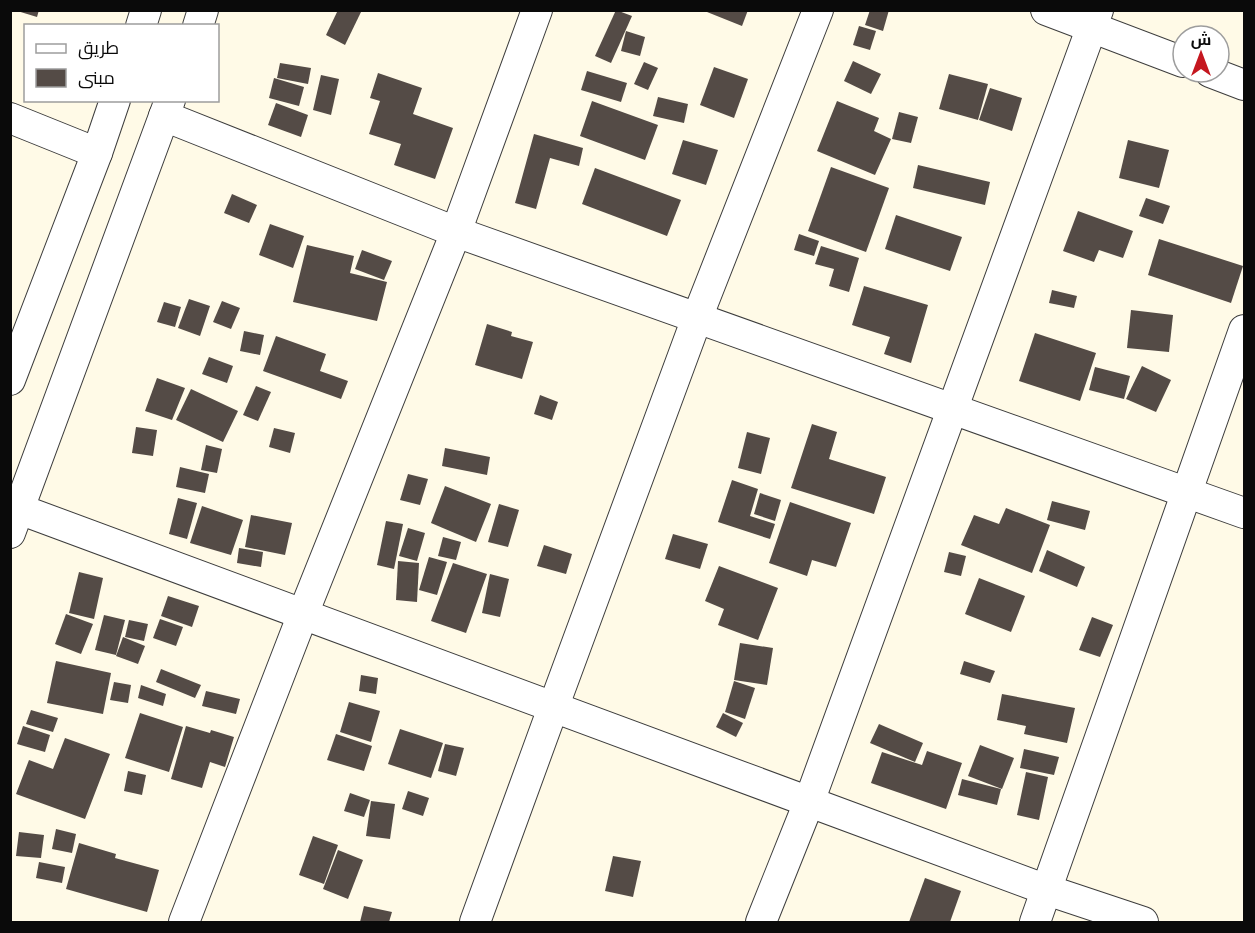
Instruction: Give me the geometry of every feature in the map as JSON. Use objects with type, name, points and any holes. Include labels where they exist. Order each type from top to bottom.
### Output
[{"type":"street","points":[[184,922],[303,614],[456,232],[537,10]]},
{"type":"street","points":[[475,922],[697,318],[818,10]]},
{"type":"street","points":[[1046,10],[1095,19],[1171,56]]},
{"type":"street","points":[[761,922],[809,802],[1095,19]]},
{"type":"street","points":[[10,380],[115,102]]},
{"type":"street","points":[[1143,922],[1047,890],[303,614],[15,521],[167,108],[456,232],[1245,513]]},
{"type":"street","points":[[10,118],[97,153]]},
{"type":"street","points":[[1035,922],[1245,330]]},
{"type":"building","points":[[14,10],[39,10],[37,17]]},
{"type":"building","points":[[338,10],[359,10],[361,12],[345,45],[326,35]]},
{"type":"building","points":[[616,10],[632,16],[611,63],[595,56]]},
{"type":"building","points":[[702,10],[748,10],[742,26]]},
{"type":"building","points":[[870,10],[889,10],[883,31],[865,25]]},
{"type":"building","points":[[859,26],[876,31],[870,50],[853,45]]},
{"type":"building","points":[[626,31],[645,37],[640,56],[621,51]]},
{"type":"building","points":[[853,61],[881,74],[871,94],[844,81]]},
{"type":"building","points":[[644,62],[658,68],[648,90],[634,84]]},
{"type":"building","points":[[280,63],[311,68],[308,84],[277,78]]},
{"type":"building","points":[[714,67],[748,79],[734,118],[700,105]]},
{"type":"building","points":[[587,71],[627,83],[621,102],[581,90]]},
{"type":"building","points":[[378,73],[422,88],[413,114],[453,128],[435,179],[394,165],[401,144],[369,134],[380,101],[370,98]]},
{"type":"building","points":[[949,74],[988,84],[978,120],[939,109]]},
{"type":"building","points":[[321,75],[339,79],[331,115],[313,110]]},
{"type":"building","points":[[274,78],[304,87],[299,106],[269,98]]},
{"type":"building","points":[[990,88],[1022,98],[1012,131],[979,120]]},
{"type":"building","points":[[658,97],[688,104],[684,123],[653,116]]},
{"type":"building","points":[[592,101],[658,125],[645,160],[580,136]]},
{"type":"building","points":[[837,101],[879,118],[874,131],[891,139],[875,175],[817,151]]},
{"type":"building","points":[[276,103],[308,115],[301,137],[268,125]]},
{"type":"building","points":[[899,112],[918,117],[911,143],[892,139]]},
{"type":"building","points":[[534,134],[583,148],[579,166],[550,158],[536,209],[515,203]]},
{"type":"building","points":[[683,140],[718,150],[706,185],[672,174]]},
{"type":"building","points":[[1128,140],[1169,150],[1159,188],[1119,178]]},
{"type":"building","points":[[918,165],[990,182],[985,205],[913,188]]},
{"type":"building","points":[[831,167],[889,188],[866,252],[808,231]]},
{"type":"building","points":[[595,168],[681,200],[667,236],[582,204]]},
{"type":"building","points":[[232,194],[257,205],[249,223],[224,213]]},
{"type":"building","points":[[1146,198],[1170,206],[1163,224],[1139,216]]},
{"type":"building","points":[[1078,211],[1133,231],[1123,258],[1099,250],[1094,262],[1063,251]]},
{"type":"building","points":[[896,215],[962,237],[950,271],[885,249]]},
{"type":"building","points":[[270,224],[304,236],[293,268],[259,255]]},
{"type":"building","points":[[799,234],[819,241],[814,256],[794,250]]},
{"type":"building","points":[[1159,239],[1243,266],[1231,303],[1148,275]]},
{"type":"building","points":[[307,245],[354,256],[350,273],[387,282],[377,321],[293,302]]},
{"type":"building","points":[[821,246],[859,258],[849,292],[829,286],[834,269],[815,264]]},
{"type":"building","points":[[362,250],[392,261],[384,280],[355,269]]},
{"type":"building","points":[[864,286],[928,305],[911,363],[884,354],[890,337],[852,325]]},
{"type":"building","points":[[1052,290],[1077,296],[1074,308],[1049,303]]},
{"type":"building","points":[[189,299],[210,306],[200,336],[178,328]]},
{"type":"building","points":[[222,301],[240,308],[231,329],[213,322]]},
{"type":"building","points":[[164,302],[181,307],[175,327],[157,322]]},
{"type":"building","points":[[1131,310],[1173,315],[1169,352],[1127,348]]},
{"type":"building","points":[[487,324],[512,332],[511,336],[533,342],[522,379],[475,365]]},
{"type":"building","points":[[244,331],[264,335],[260,355],[240,351]]},
{"type":"building","points":[[1035,333],[1096,353],[1080,401],[1019,381]]},
{"type":"building","points":[[276,336],[326,354],[320,371],[348,381],[341,399],[263,371]]},
{"type":"building","points":[[209,357],[233,366],[227,383],[202,374]]},
{"type":"building","points":[[1142,366],[1171,380],[1156,412],[1126,399]]},
{"type":"building","points":[[1095,367],[1130,376],[1124,399],[1089,390]]},
{"type":"building","points":[[157,378],[185,388],[172,420],[145,411]]},
{"type":"building","points":[[256,386],[271,392],[258,421],[243,415]]},
{"type":"building","points":[[191,389],[238,411],[223,442],[176,420]]},
{"type":"building","points":[[540,395],[558,402],[552,420],[534,414]]},
{"type":"building","points":[[812,424],[837,432],[829,459],[886,477],[874,514],[791,488]]},
{"type":"building","points":[[136,427],[157,430],[153,456],[132,453]]},
{"type":"building","points":[[274,428],[295,433],[290,453],[269,447]]},
{"type":"building","points":[[747,432],[770,438],[761,474],[738,468]]},
{"type":"building","points":[[206,445],[222,449],[217,473],[201,470]]},
{"type":"building","points":[[445,448],[490,457],[487,475],[442,466]]},
{"type":"building","points":[[180,467],[209,474],[205,493],[176,487]]},
{"type":"building","points":[[408,474],[428,479],[420,505],[400,500]]},
{"type":"building","points":[[732,480],[758,489],[750,516],[775,524],[770,539],[718,522]]},
{"type":"building","points":[[445,486],[491,504],[476,542],[431,523]]},
{"type":"building","points":[[760,493],[781,500],[775,521],[754,514]]},
{"type":"building","points":[[178,498],[197,503],[187,539],[169,534]]},
{"type":"building","points":[[1052,501],[1090,511],[1085,530],[1047,520]]},
{"type":"building","points":[[790,502],[851,523],[836,567],[812,560],[807,576],[769,563]]},
{"type":"building","points":[[499,504],[519,510],[508,547],[488,542]]},
{"type":"building","points":[[202,506],[243,520],[231,555],[190,543]]},
{"type":"building","points":[[1006,508],[1050,525],[1032,573],[961,545],[974,515],[999,524]]},
{"type":"building","points":[[251,515],[292,523],[285,555],[245,547]]},
{"type":"building","points":[[386,521],[403,524],[394,569],[377,565]]},
{"type":"building","points":[[408,528],[425,533],[417,561],[399,556]]},
{"type":"building","points":[[673,534],[708,544],[700,569],[665,559]]},
{"type":"building","points":[[443,537],[461,542],[456,560],[438,556]]},
{"type":"building","points":[[544,545],[572,554],[566,574],[537,566]]},
{"type":"building","points":[[239,548],[263,552],[261,567],[237,563]]},
{"type":"building","points":[[1047,550],[1085,567],[1077,587],[1039,571]]},
{"type":"building","points":[[949,552],[966,556],[961,576],[944,572]]},
{"type":"building","points":[[429,557],[447,562],[437,595],[419,590]]},
{"type":"building","points":[[398,561],[419,563],[417,602],[396,600]]},
{"type":"building","points":[[453,563],[487,574],[466,633],[431,621]]},
{"type":"building","points":[[719,566],[778,588],[758,640],[718,625],[724,609],[705,601]]},
{"type":"building","points":[[79,572],[103,578],[94,619],[69,613]]},
{"type":"building","points":[[490,574],[509,579],[500,617],[482,613]]},
{"type":"building","points":[[979,578],[1025,596],[1011,632],[965,614]]},
{"type":"building","points":[[168,596],[199,606],[192,627],[161,616]]},
{"type":"building","points":[[66,614],[93,624],[81,654],[55,644]]},
{"type":"building","points":[[104,615],[125,620],[116,655],[95,650]]},
{"type":"building","points":[[1092,617],[1113,625],[1100,657],[1079,650]]},
{"type":"building","points":[[160,619],[183,627],[176,646],[153,638]]},
{"type":"building","points":[[129,620],[148,624],[144,641],[125,637]]},
{"type":"building","points":[[123,637],[145,646],[138,664],[116,656]]},
{"type":"building","points":[[740,643],[773,648],[767,685],[734,680]]},
{"type":"building","points":[[56,661],[111,673],[103,714],[47,703]]},
{"type":"building","points":[[964,661],[995,671],[990,683],[960,674]]},
{"type":"building","points":[[161,669],[201,685],[195,698],[156,682]]},
{"type":"building","points":[[361,675],[378,678],[376,694],[359,691]]},
{"type":"building","points":[[734,681],[755,688],[745,719],[725,712]]},
{"type":"building","points":[[114,682],[131,685],[128,703],[110,700]]},
{"type":"building","points":[[141,685],[166,694],[163,706],[138,698]]},
{"type":"building","points":[[206,691],[240,699],[236,714],[202,706]]},
{"type":"building","points":[[1002,694],[1075,708],[1067,743],[1024,734],[1026,726],[997,720]]},
{"type":"building","points":[[349,702],[380,711],[371,742],[340,732]]},
{"type":"building","points":[[31,710],[58,718],[53,732],[26,724]]},
{"type":"building","points":[[140,713],[183,727],[169,772],[125,758]]},
{"type":"building","points":[[723,713],[743,723],[736,737],[716,727]]},
{"type":"building","points":[[879,724],[923,743],[915,762],[870,743]]},
{"type":"building","points":[[23,726],[50,735],[45,752],[17,744]]},
{"type":"building","points":[[186,726],[234,737],[225,767],[210,762],[202,788],[171,779]]},
{"type":"building","points":[[400,729],[443,743],[431,778],[388,764]]},
{"type":"building","points":[[336,734],[372,746],[364,771],[327,760]]},
{"type":"building","points":[[65,738],[110,754],[85,819],[16,794],[29,760],[53,769]]},
{"type":"building","points":[[445,744],[464,748],[456,776],[438,771]]},
{"type":"building","points":[[980,745],[1014,758],[1002,789],[968,776]]},
{"type":"building","points":[[1024,749],[1059,757],[1054,775],[1020,768]]},
{"type":"building","points":[[927,751],[962,763],[946,809],[871,783],[882,752],[922,765]]},
{"type":"building","points":[[128,771],[146,775],[142,795],[124,791]]},
{"type":"building","points":[[1026,772],[1048,777],[1039,820],[1017,815]]},
{"type":"building","points":[[962,779],[1001,789],[997,805],[958,795]]},
{"type":"building","points":[[408,791],[429,798],[423,816],[402,809]]},
{"type":"building","points":[[350,793],[370,800],[364,817],[344,811]]},
{"type":"building","points":[[371,801],[395,804],[390,839],[366,836]]},
{"type":"building","points":[[56,829],[76,834],[72,853],[52,849]]},
{"type":"building","points":[[19,832],[44,835],[41,858],[16,856]]},
{"type":"building","points":[[313,836],[338,845],[324,884],[299,875]]},
{"type":"building","points":[[79,843],[116,854],[115,858],[159,870],[147,912],[66,889]]},
{"type":"building","points":[[338,850],[363,860],[348,899],[323,889]]},
{"type":"building","points":[[613,856],[641,861],[633,897],[605,891]]},
{"type":"building","points":[[39,862],[65,867],[62,883],[36,878]]},
{"type":"building","points":[[925,878],[961,891],[950,922],[909,922]]},
{"type":"building","points":[[364,906],[392,912],[389,922],[360,922]]}]
